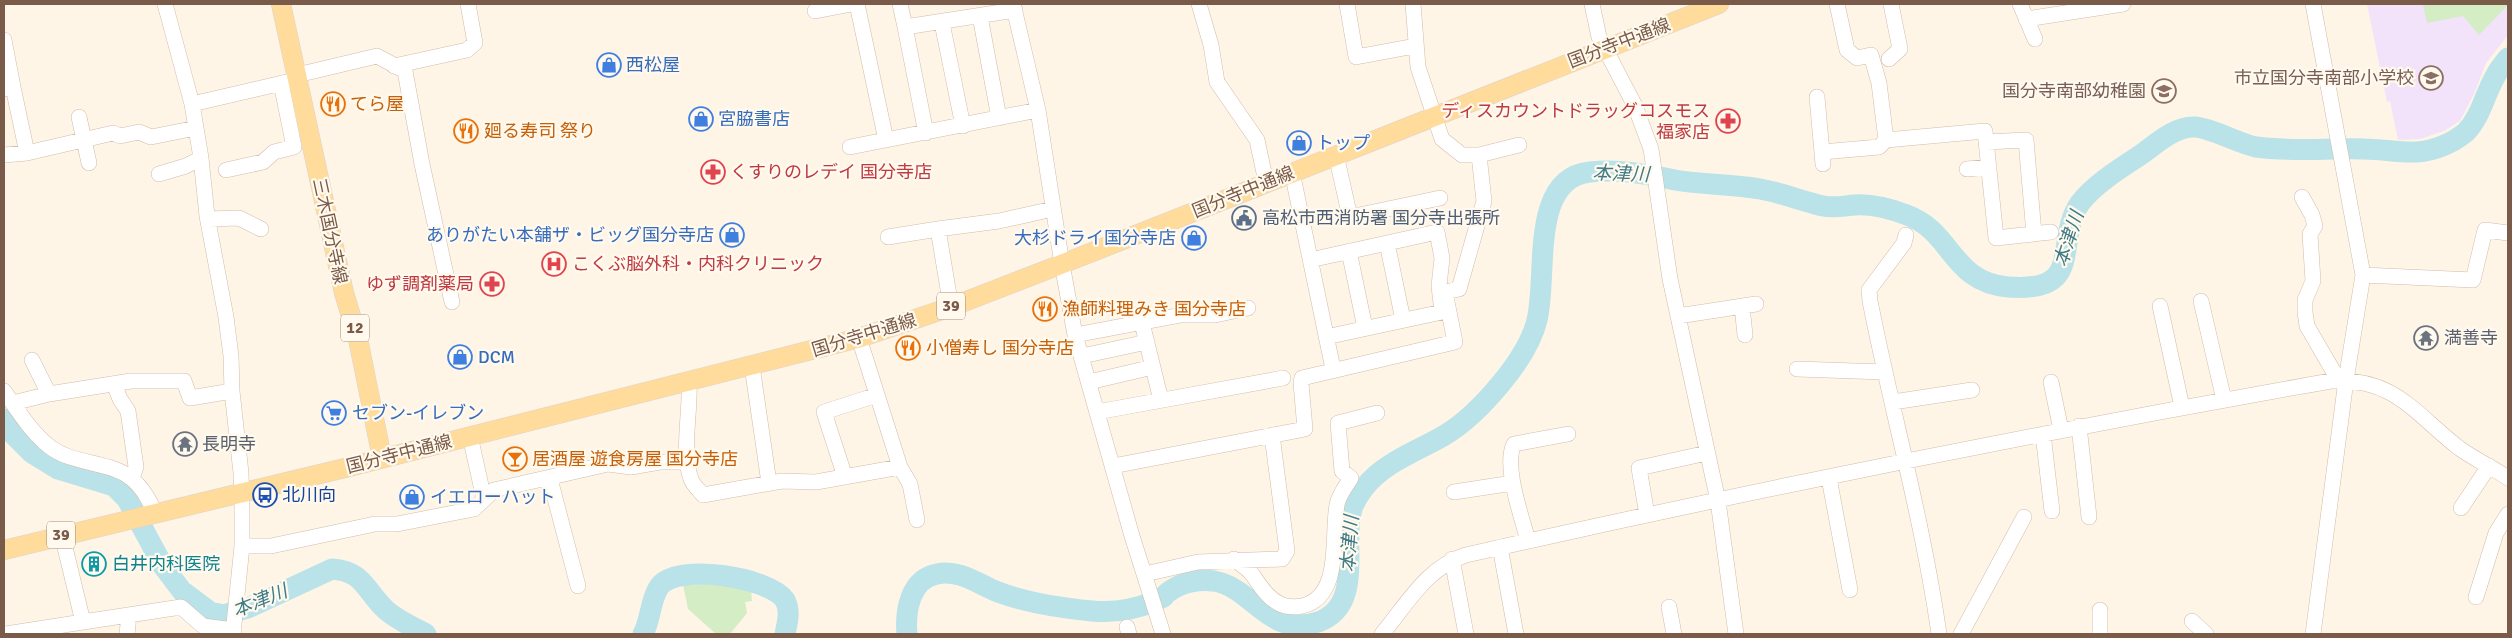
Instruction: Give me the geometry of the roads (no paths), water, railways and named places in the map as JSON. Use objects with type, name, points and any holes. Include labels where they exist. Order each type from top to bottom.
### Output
[{"type":"main road","name":"三木国分寺線","points":[[281,4],[292,79],[344,293],[358,339],[382,458]]},
{"type":"main road","name":"国分寺中通線","points":[[4,550],[689,382],[859,338],[950,307],[1062,264],[1719,4]]},
{"type":"street","points":[[6,634],[180,607],[203,626],[234,629],[242,546],[242,492],[232,391],[231,356],[226,317],[208,219],[192,104],[165,4]]},
{"type":"street","points":[[394,66],[467,50],[475,43],[468,4]]},
{"type":"street","points":[[815,11],[852,4]]},
{"type":"street","points":[[857,4],[886,140]]},
{"type":"street","points":[[900,4],[926,133]]},
{"type":"street","points":[[1199,4],[1211,45],[1217,82],[1257,140],[1266,182]]},
{"type":"street","points":[[1347,4],[1356,56],[1415,46]]},
{"type":"street","points":[[1413,4],[1418,66],[1436,115],[1442,139],[1462,155],[1479,155],[1519,145]]},
{"type":"street","points":[[1592,4],[1599,36],[1635,106],[1653,160],[1678,316],[1718,501],[1736,634]]},
{"type":"street","points":[[1837,4],[1847,50],[1858,58],[1871,55],[1879,83],[1886,140]]},
{"type":"street","points":[[1889,60],[1900,49],[1891,4]]},
{"type":"street","points":[[2020,4],[2036,40]]},
{"type":"street","points":[[2026,19],[2123,4]]},
{"type":"street","points":[[2313,4],[2336,139],[2363,275],[2343,380],[2313,634]]},
{"type":"street","points":[[906,27],[980,16],[1014,7],[1038,110],[1062,264],[1076,336],[1132,536],[1151,590],[1163,634]]},
{"type":"street","points":[[980,16],[999,118]]},
{"type":"street","points":[[942,23],[963,126]]},
{"type":"street","points":[[4,40],[8,88],[27,153]]},
{"type":"street","points":[[192,104],[377,56],[405,71],[422,164],[452,302]]},
{"type":"street","points":[[226,170],[249,171],[274,152],[294,147],[292,79]]},
{"type":"street","points":[[1817,97],[1823,158],[1879,147],[1886,140],[1985,131],[1996,238],[2051,232]]},
{"type":"street","points":[[850,147],[1038,110]]},
{"type":"street","points":[[79,117],[89,163]]},
{"type":"street","points":[[4,155],[27,153],[113,133],[120,136],[139,132],[151,137],[196,128]]},
{"type":"street","points":[[1986,142],[2026,140],[2034,234]]},
{"type":"street","points":[[1336,155],[1350,217],[1440,198]]},
{"type":"street","points":[[1113,466],[1305,429],[1302,378],[1455,342],[1445,292],[1459,289],[1484,201],[1479,155]]},
{"type":"street","points":[[159,174],[186,166],[201,158]]},
{"type":"street","points":[[1967,170],[1989,167]]},
{"type":"street","points":[[1292,172],[1332,364]]},
{"type":"street","points":[[2302,197],[2312,215],[2315,226],[2310,234],[2313,281],[2305,300],[2307,326],[2343,380]]},
{"type":"street","points":[[888,237],[999,221],[1053,209]]},
{"type":"street","points":[[208,219],[239,218],[260,229]]},
{"type":"street","points":[[938,229],[950,307]]},
{"type":"street","points":[[2363,275],[2473,280],[2485,230],[2508,233]]},
{"type":"street","points":[[1310,260],[1437,232],[1442,258],[1439,286],[1442,312],[1326,336]]},
{"type":"street","points":[[1906,235],[1904,243],[1869,290],[1884,372],[1893,402],[1930,575],[1939,634]]},
{"type":"street","points":[[1387,243],[1403,320]]},
{"type":"street","points":[[1350,251],[1366,328]]},
{"type":"street","points":[[2201,301],[2224,400]]},
{"type":"street","points":[[1678,316],[1749,305],[1745,335]]},
{"type":"street","points":[[2160,306],[2182,407]]},
{"type":"street","points":[[1076,336],[1181,315],[1215,315],[1248,308]]},
{"type":"street","points":[[1142,323],[1161,400]]},
{"type":"street","points":[[859,338],[900,467],[910,484],[917,520]]},
{"type":"street","points":[[1082,356],[1147,342]]},
{"type":"street","points":[[32,360],[48,394]]},
{"type":"street","points":[[752,366],[769,483]]},
{"type":"street","points":[[1089,382],[1153,367]]},
{"type":"street","points":[[1797,369],[1884,372]]},
{"type":"street","points":[[1097,412],[1283,378]]},
{"type":"street","points":[[1382,634],[1423,582],[1439,567],[1452,559],[1647,515],[2078,426],[2343,380],[2362,382],[2389,390],[2461,449],[2507,475]]},
{"type":"street","points":[[8,397],[48,394],[131,381],[184,381],[190,398],[232,391]]},
{"type":"street","points":[[689,382],[687,419],[691,479],[703,495],[782,481],[816,482],[900,467]]},
{"type":"street","points":[[2051,382],[2061,430]]},
{"type":"street","points":[[114,384],[120,399],[128,411],[136,467],[132,478]]},
{"type":"street","points":[[1893,402],[1972,390]]},
{"type":"street","points":[[845,477],[824,412],[877,395]]},
{"type":"street","points":[[8,397],[27,424],[51,448],[73,459],[106,467],[132,478],[147,497],[155,514]]},
{"type":"street","points":[[1234,559],[1251,572],[1270,597],[1281,605],[1297,607],[1312,604],[1323,591],[1332,575],[1337,502],[1350,478],[1342,472],[1338,423],[1377,413]]},
{"type":"street","points":[[2078,426],[2089,517]]},
{"type":"street","points":[[1528,541],[1513,483],[1510,452],[1514,444],[1568,434]]},
{"type":"street","points":[[2043,434],[2052,511]]},
{"type":"street","points":[[1145,574],[1198,562],[1234,559],[1282,560],[1287,551],[1272,435]]},
{"type":"street","points":[[470,436],[484,499]]},
{"type":"street","points":[[1647,515],[1639,468],[1707,453]]},
{"type":"street","points":[[242,546],[271,546],[375,524],[397,524],[474,509],[494,490],[608,464],[631,467],[660,462],[689,462]]},
{"type":"street","points":[[2461,508],[2490,466]]},
{"type":"street","points":[[550,478],[578,586]]},
{"type":"street","points":[[1829,478],[1850,590]]},
{"type":"street","points":[[1454,492],[1513,483]]},
{"type":"street","points":[[2476,597],[2496,533],[2508,514]]},
{"type":"street","points":[[1961,634],[2024,517]]},
{"type":"street","points":[[62,535],[83,622]]},
{"type":"street","points":[[1500,547],[1516,634]]},
{"type":"street","points":[[1452,559],[1466,634]]},
{"type":"street","points":[[1669,607],[1674,634]]},
{"type":"street","points":[[2100,610],[2100,634]]},
{"type":"street","points":[[127,634],[129,615]]},
{"type":"street","points":[[2192,621],[2206,634]]},
{"type":"waterway","name":"本津川","points":[[907,634],[908,606],[915,589],[928,577],[945,573],[961,575],[998,592],[1021,599],[1080,610],[1116,611],[1132,608],[1160,599],[1182,585],[1209,580],[1228,585],[1274,618],[1286,623],[1301,625],[1318,622],[1333,614],[1342,602],[1347,587],[1350,520],[1353,506],[1361,492],[1381,471],[1445,435],[1472,414],[1500,385],[1523,352],[1537,320],[1545,232],[1549,210],[1558,191],[1571,178],[1590,172],[1622,172],[1686,182],[1760,189],[1827,207],[1861,205],[1881,207],[1907,215],[1922,223],[1934,233],[1963,267],[1975,276],[1989,283],[2008,287],[2033,287],[2049,282],[2058,273],[2064,262],[2072,218],[2086,196],[2108,177],[2172,133],[2195,127],[2256,147],[2296,150],[2364,149],[2411,152],[2430,150],[2443,146],[2466,132],[2479,112],[2492,82],[2508,58]]},
{"type":"waterway","name":"本津川","points":[[4,419],[9,430],[32,453],[58,469],[114,486],[127,499],[163,566],[182,591],[210,612],[223,615],[248,608],[332,569],[343,571],[358,578],[390,614],[426,634]]},
{"type":"waterway","name":"本津川","points":[[643,634],[659,587],[669,579],[684,575],[702,574],[743,579],[776,592],[787,604],[788,617],[785,634]]},
{"type":"place","name":"西松屋","points":[[609,65]]},
{"type":"place","name":"市立国分寺南部小学校","points":[[2431,78]]},
{"type":"place","name":"国分寺南部幼稚園","points":[[2164,91]]},
{"type":"place","name":"てら屋","points":[[333,104]]},
{"type":"place","name":"宮脇書店","points":[[701,119]]},
{"type":"place","name":"ディスカウントドラッグコスモス 福家店","points":[[1728,121]]},
{"type":"place","name":"廻る寿司 祭り","points":[[466,131]]},
{"type":"place","name":"トップ","points":[[1299,143]]},
{"type":"place","name":"くすりのレデイ 国分寺店","points":[[713,172]]},
{"type":"place","name":"高松市西消防署 国分寺出張所","points":[[1244,218]]},
{"type":"place","name":"ありがたい本舗ザ・ビッグ国分寺店","points":[[732,235]]},
{"type":"place","name":"大杉ドライ国分寺店","points":[[1194,238]]},
{"type":"place","name":"こくぶ脳外科・内科クリニック","points":[[554,264]]},
{"type":"place","name":"ゆず調剤薬局","points":[[492,284]]},
{"type":"place","name":"漁師料理みき 国分寺店","points":[[1045,309]]},
{"type":"place","name":"満善寺","points":[[2426,338]]},
{"type":"place","name":"小僧寿し 国分寺店","points":[[908,348]]},
{"type":"place","name":"DCM","points":[[460,357]]},
{"type":"place","name":"セブン-イレブン","points":[[334,413]]},
{"type":"place","name":"長明寺","points":[[185,444]]},
{"type":"place","name":"居酒屋 遊食房屋 国分寺店","points":[[515,459]]},
{"type":"place","name":"北川向","points":[[265,495]]},
{"type":"place","name":"イエローハット","points":[[412,497]]},
{"type":"place","name":"白井内科医院","points":[[94,564]]}]
